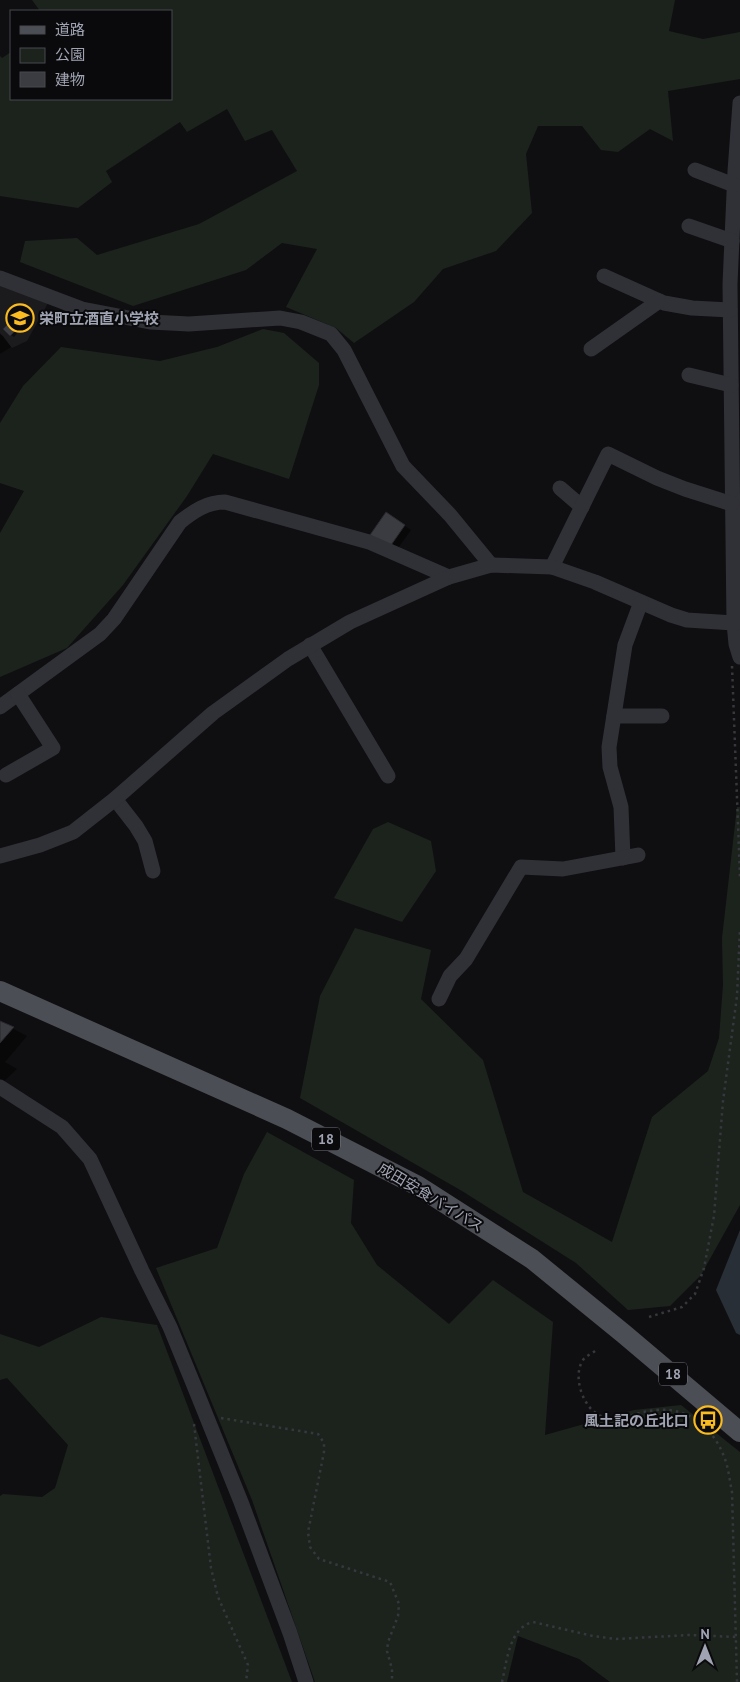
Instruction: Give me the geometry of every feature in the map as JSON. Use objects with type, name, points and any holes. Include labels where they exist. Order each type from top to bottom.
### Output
[{"type":"main road","name":"成田安食バイパス","points":[[0,991],[287,1119],[418,1186],[532,1259],[740,1432]]},
{"type":"street","points":[[738,651],[732,504],[736,480],[736,448],[730,385],[730,310],[735,286],[732,241],[740,103]]},
{"type":"street","points":[[695,170],[736,176]]},
{"type":"street","points":[[689,226],[732,241]]},
{"type":"street","points":[[604,276],[659,301],[692,308],[730,310]]},
{"type":"street","points":[[0,278],[82,309],[150,322],[189,324],[280,318],[301,322],[331,334],[344,350],[403,466],[450,515],[491,565]]},
{"type":"street","points":[[591,349],[659,301]]},
{"type":"street","points":[[689,375],[730,385]]},
{"type":"street","points":[[552,567],[608,454],[678,486],[732,504]]},
{"type":"street","points":[[560,488],[582,507]]},
{"type":"street","points":[[0,707],[100,634],[114,619],[180,522],[190,514],[214,502],[225,502],[369,542],[450,577]]},
{"type":"street","points":[[0,856],[40,845],[73,832],[115,799],[214,713],[310,645],[350,622],[450,577],[491,565],[552,567],[595,582],[687,620],[737,623]]},
{"type":"street","points":[[623,858],[621,807],[610,767],[609,747],[626,645],[641,602]]},
{"type":"street","points":[[310,645],[388,776]]},
{"type":"street","points":[[6,775],[53,748],[18,694]]},
{"type":"street","points":[[614,716],[662,716]]},
{"type":"street","points":[[115,799],[145,841],[153,871]]},
{"type":"street","points":[[439,999],[450,976],[466,959],[522,867],[563,868],[638,855]]},
{"type":"street","points":[[0,1087],[62,1127],[90,1158],[170,1328],[200,1416],[244,1511],[290,1633],[306,1682]]},
{"type":"path","points":[[738,651],[731,654],[740,877]]},
{"type":"path","points":[[649,1317],[682,1307],[695,1294],[704,1268],[714,1216],[723,1101],[737,996],[740,929]]},
{"type":"path","points":[[595,1351],[584,1359],[580,1366],[578,1379],[580,1390],[588,1404],[598,1415],[613,1419],[657,1410],[678,1411],[694,1417],[707,1427],[726,1462],[732,1492],[737,1682]]},
{"type":"path","points":[[246,1682],[248,1665],[218,1597],[211,1568],[194,1427],[200,1416],[318,1434],[324,1442],[324,1452],[308,1532],[310,1547],[319,1559],[390,1582],[399,1604],[398,1616],[388,1642],[387,1651],[392,1669],[392,1682]]},
{"type":"path","points":[[502,1682],[514,1636],[524,1624],[533,1622],[616,1639],[689,1634],[737,1637]]},
{"type":"shaded area","name":"栄町立酒直小学校","points":[[0,285],[48,303],[27,341],[12,348],[0,333]]},
{"type":"shaded area","points":[[740,1230],[740,1335],[736,1333],[716,1290]]},
{"type":"green space","points":[[32,0],[675,0],[669,31],[703,39],[740,32],[740,79],[668,91],[673,141],[650,129],[618,152],[601,150],[582,126],[538,126],[526,154],[532,213],[496,251],[443,269],[414,302],[354,343],[336,328],[286,307],[317,249],[282,243],[246,270],[133,306],[20,262],[25,241],[77,238],[97,255],[199,224],[297,171],[272,130],[245,141],[227,109],[187,132],[180,122],[106,171],[112,182],[78,208],[0,196],[0,56],[2,58],[10,53],[10,100],[172,100],[172,10],[39,10]]},
{"type":"green space","points":[[263,329],[284,333],[319,363],[319,385],[289,479],[213,454],[187,496],[123,585],[67,648],[0,677],[0,533],[24,491],[0,483],[0,423],[23,386],[61,347],[160,361],[217,347]]},
{"type":"green space","points":[[737,807],[740,807],[740,1205],[701,1275],[670,1306],[628,1310],[576,1263],[462,1191],[300,1098],[320,996],[355,928],[431,950],[421,999],[483,1060],[523,1192],[612,1242],[652,1117],[708,1071],[719,1038],[723,985],[722,938]]},
{"type":"green space","points":[[388,822],[431,841],[436,871],[402,922],[334,898],[373,829]]},
{"type":"green space","points":[[267,1132],[354,1180],[351,1223],[377,1265],[449,1324],[493,1280],[553,1322],[545,1435],[634,1410],[681,1405],[740,1452],[740,1682],[610,1682],[579,1659],[518,1636],[507,1682],[315,1682],[252,1500],[156,1268],[217,1248],[244,1174]]},
{"type":"green space","points":[[101,1317],[157,1325],[292,1682],[0,1682],[0,1496],[3,1494],[42,1497],[55,1488],[68,1445],[7,1378],[0,1380],[0,1334],[39,1347]]},
{"type":"building","points":[[10,322],[17,329],[10,336],[3,329]]},
{"type":"building","points":[[386,512],[405,525],[389,548],[370,535]]},
{"type":"building","points":[[0,1021],[14,1027],[0,1043]]},
{"type":"place","name":"栄町立酒直小学校","points":[[20,318]]},
{"type":"place","name":"風土記の丘北口","points":[[708,1420]]}]
